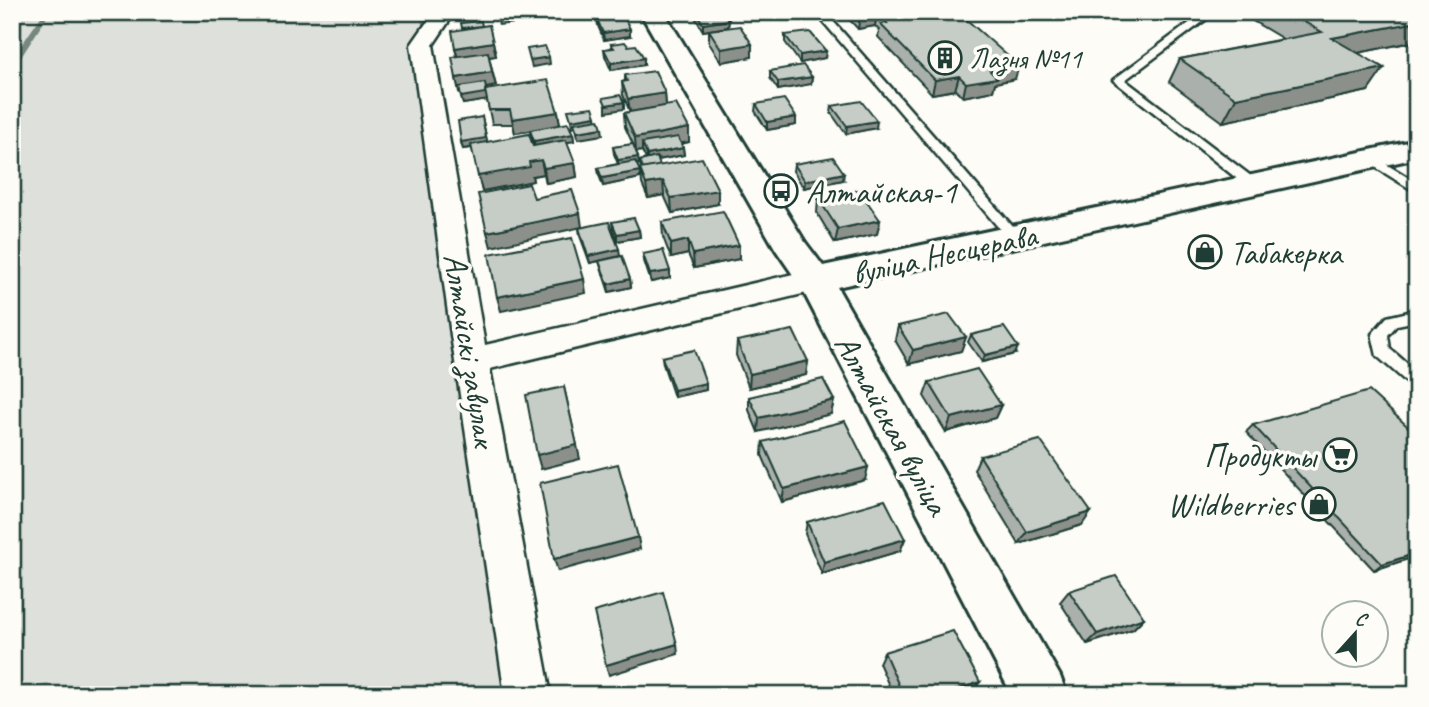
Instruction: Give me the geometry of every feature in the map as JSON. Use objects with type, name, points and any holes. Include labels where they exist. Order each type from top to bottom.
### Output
[{"type":"main road","name":"Алтайская вуліца","points":[[652,12],[793,250],[815,280],[1041,695]]},
{"type":"main road","name":"вуліца Несцерава","points":[[815,280],[1417,149]]},
{"type":"street","name":"Алтайскі завулак","points":[[445,12],[422,45],[528,695]]},
{"type":"street","name":"вуліца Несцерава","points":[[472,361],[815,280]]},
{"type":"lane","points":[[820,12],[1015,238]]},
{"type":"lane","points":[[1211,12],[1118,79],[1255,186]]},
{"type":"lane","points":[[1371,159],[1417,189]]},
{"type":"lane","points":[[1417,314],[1392,321],[1380,334],[1383,352],[1417,382]]},
{"type":"shaded area","points":[[12,12],[421,12],[533,695],[12,695]]},
{"type":"building","points":[[496,12],[513,12],[514,16],[497,18]]},
{"type":"building","points":[[696,12],[723,12],[729,20],[703,24]]},
{"type":"building","name":"Лазня №11","points":[[857,12],[958,12],[1019,66],[990,71],[997,78],[966,83],[959,76],[935,80],[880,24],[887,23],[877,13],[860,16]]},
{"type":"building","points":[[1287,12],[1417,12],[1417,22],[1332,38],[1384,68],[1236,98],[1180,59],[1322,32]]},
{"type":"building","points":[[623,15],[630,29],[603,33],[597,19]]},
{"type":"building","points":[[481,21],[482,26],[462,28],[461,23]]},
{"type":"building","points":[[489,25],[493,42],[455,48],[452,31]]},
{"type":"building","points":[[740,26],[752,44],[721,49],[709,30]]},
{"type":"building","points":[[810,32],[826,51],[800,55],[785,35]]},
{"type":"building","points":[[625,42],[628,46],[636,45],[644,58],[611,63],[604,49],[614,48],[611,44]]},
{"type":"building","points":[[545,46],[549,57],[530,60],[527,49]]},
{"type":"building","points":[[488,52],[492,72],[456,78],[452,57]]},
{"type":"building","points":[[803,65],[812,77],[778,82],[770,71]]},
{"type":"building","points":[[655,71],[665,93],[628,99],[622,82],[627,81],[625,75]]},
{"type":"building","points":[[548,80],[558,112],[512,119],[510,110],[489,110],[485,90]]},
{"type":"building","points":[[485,83],[485,93],[461,97],[459,87]]},
{"type":"building","points":[[620,95],[624,102],[606,105],[603,98]]},
{"type":"building","points":[[784,99],[796,117],[767,122],[756,104]]},
{"type":"building","points":[[861,101],[877,121],[847,126],[832,106]]},
{"type":"building","points":[[676,104],[689,128],[635,138],[624,113]]},
{"type":"building","points":[[593,107],[596,116],[571,120],[568,110]]},
{"type":"building","points":[[482,117],[486,138],[461,142],[458,121]]},
{"type":"building","points":[[599,119],[602,128],[577,132],[574,123]]},
{"type":"building","points":[[568,123],[573,134],[534,141],[530,130]]},
{"type":"building","points":[[529,134],[533,146],[566,140],[575,163],[544,168],[541,160],[529,162],[530,167],[478,176],[471,145]]},
{"type":"building","points":[[678,137],[683,148],[647,155],[642,143]]},
{"type":"building","points":[[633,144],[638,157],[618,160],[613,147]]},
{"type":"building","points":[[657,157],[660,166],[643,169],[640,161]]},
{"type":"building","points":[[833,157],[844,173],[805,181],[794,164]]},
{"type":"building","points":[[702,158],[718,190],[671,198],[663,181],[646,184],[640,169]]},
{"type":"building","points":[[635,161],[640,171],[602,178],[598,168]]},
{"type":"building","points":[[529,184],[534,198],[572,190],[580,213],[487,232],[478,194]]},
{"type":"building","points":[[859,190],[880,220],[838,229],[818,198]]},
{"type":"building","points":[[723,211],[739,245],[693,254],[688,240],[671,244],[662,222]]},
{"type":"building","points":[[634,218],[639,230],[617,234],[612,222]]},
{"type":"building","points":[[609,222],[619,249],[588,256],[579,228]]},
{"type":"building","points":[[572,238],[584,279],[497,297],[489,254]]},
{"type":"building","points":[[663,250],[670,271],[650,274],[643,254]]},
{"type":"building","points":[[622,256],[630,279],[608,284],[599,261]]},
{"type":"building","points":[[949,314],[966,337],[913,350],[898,326]]},
{"type":"building","points":[[1004,327],[1018,347],[985,355],[971,335]]},
{"type":"building","points":[[793,330],[808,361],[750,374],[737,341]]},
{"type":"building","points":[[694,350],[706,383],[674,390],[662,357]]},
{"type":"building","points":[[977,369],[1001,405],[951,418],[929,382]]},
{"type":"building","points":[[823,379],[834,400],[759,418],[749,397]]},
{"type":"building","points":[[564,387],[577,445],[537,455],[526,395]]},
{"type":"building","points":[[1369,391],[1417,435],[1417,553],[1382,564],[1253,425]]},
{"type":"building","points":[[845,421],[868,467],[784,489],[763,442]]},
{"type":"building","points":[[1040,440],[1091,512],[1027,532],[980,456]]},
{"type":"building","points":[[618,464],[638,537],[554,559],[540,483]]},
{"type":"building","points":[[885,500],[905,539],[824,562],[807,522]]},
{"type":"building","points":[[1116,576],[1144,618],[1097,634],[1069,591]]},
{"type":"building","points":[[663,592],[677,644],[606,665],[594,612]]},
{"type":"building","points":[[953,631],[980,682],[942,695],[903,695],[884,652]]},
{"type":"building","points":[[1222,689],[1226,695],[1206,695]]},
{"type":"waterway","points":[[12,65],[47,12]]},
{"type":"place","name":"Лазня №11","points":[[945,58]]},
{"type":"place","name":"Алтайская-1","points":[[781,191]]},
{"type":"place","name":"Табакерка","points":[[1205,252]]},
{"type":"place","name":"Продукты","points":[[1340,455]]},
{"type":"place","name":"Wildberries","points":[[1319,504]]}]
